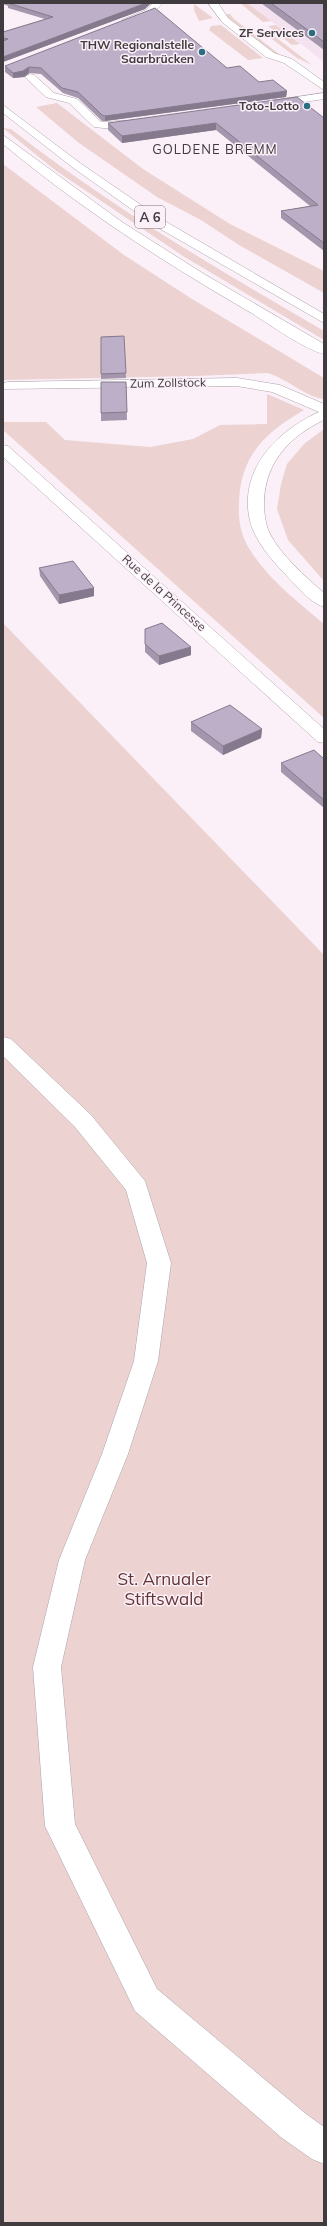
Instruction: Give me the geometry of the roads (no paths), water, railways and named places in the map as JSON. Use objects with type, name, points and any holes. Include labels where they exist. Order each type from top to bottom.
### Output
[{"type":"main road","points":[[119,23],[149,12],[158,3]]},
{"type":"main road","points":[[213,3],[231,26],[270,55],[288,61],[324,88]]},
{"type":"main road","points":[[236,14],[284,53],[288,61]]},
{"type":"main road","points":[[30,77],[50,95],[73,101],[98,125],[113,126],[152,121]]},
{"type":"main road","points":[[259,106],[324,96]]},
{"type":"main road","name":"A 6","points":[[3,108],[76,165],[159,223],[324,319]]},
{"type":"main road","name":"A 6","points":[[3,138],[79,196],[123,227],[172,259],[324,350]]},
{"type":"main road","name":"Zum Zollstock","points":[[8,386],[237,382],[275,388],[324,409]]},
{"type":"main road","points":[[324,416],[297,429],[277,446],[262,470],[257,502],[258,523],[273,549],[302,582],[324,602]]},
{"type":"main road","name":"Rue de la Princesse","points":[[3,449],[324,738]]},
{"type":"main road","points":[[3,1044],[83,1121],[137,1187],[159,1263],[146,1362],[115,1454],[72,1560],[47,1667],[60,1826],[146,2000],[294,2126],[324,2147]]},
{"type":"place","name":"ZF Services","points":[[312,33]]},
{"type":"place","name":"THW Regionalstelle Saarbrücken","points":[[202,52]]},
{"type":"place","name":"Toto-Lotto","points":[[307,106]]},
{"type":"district","name":"GOLDENE BREMM","points":[[215,149]]},
{"type":"park label","name":"St. Arnualer Stiftswald","points":[[164,1589]]}]
